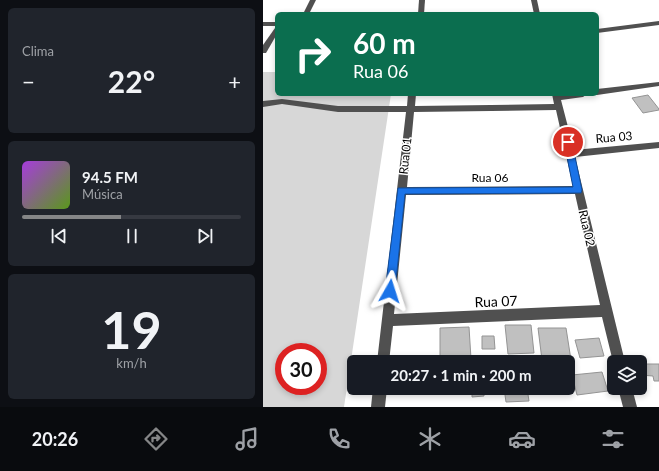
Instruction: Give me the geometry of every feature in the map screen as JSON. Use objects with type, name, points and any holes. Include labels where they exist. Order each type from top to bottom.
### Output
[{"type":"street","points":[[307,12],[313,0]]},
{"type":"street","points":[[421,12],[422,0]]},
{"type":"street","points":[[534,0],[537,12]]},
{"type":"street","points":[[599,31],[659,23]]},
{"type":"street","points":[[263,24],[275,24]]},
{"type":"street","points":[[263,51],[275,32]]},
{"type":"street","points":[[599,92],[659,84]]},
{"type":"street","name":"Rua 01","points":[[384,355],[412,96]]},
{"type":"street","points":[[263,104],[286,101],[326,109],[410,110],[557,99],[573,96]]},
{"type":"street","name":"Rua 02","points":[[557,99],[617,355]]},
{"type":"street","name":"Rua 03","points":[[571,154],[659,145]]},
{"type":"street","name":"Rua 06","points":[[401,191],[578,190]]},
{"type":"street","name":"Rua 07","points":[[387,320],[606,311]]},
{"type":"street","points":[[378,407],[379,395]]},
{"type":"street","points":[[627,395],[630,407]]},
{"type":"shaded area","points":[[263,72],[275,72],[275,96],[391,96],[352,355],[347,355],[347,387],[344,407],[263,407]]},
{"type":"building","points":[[648,95],[659,110],[643,113],[632,98]]},
{"type":"building","points":[[505,325],[531,325],[534,353],[508,354]]},
{"type":"building","points":[[469,327],[471,355],[440,355],[440,328]]},
{"type":"building","points":[[538,328],[566,328],[570,355],[541,355]]},
{"type":"building","points":[[482,336],[494,336],[495,349],[482,349]]},
{"type":"building","points":[[599,338],[604,356],[580,358],[575,340]]},
{"type":"building","points":[[647,364],[659,364],[659,381],[654,381],[653,376],[647,376]]},
{"type":"building","points":[[602,372],[607,391],[577,395],[575,387],[575,375]]},
{"type":"building","points":[[472,395],[484,395],[484,396],[472,397]]},
{"type":"building","points":[[505,395],[528,395],[529,401],[506,402]]},
{"type":"route","points":[[390,291],[401,191],[578,190],[568,142]]}]
